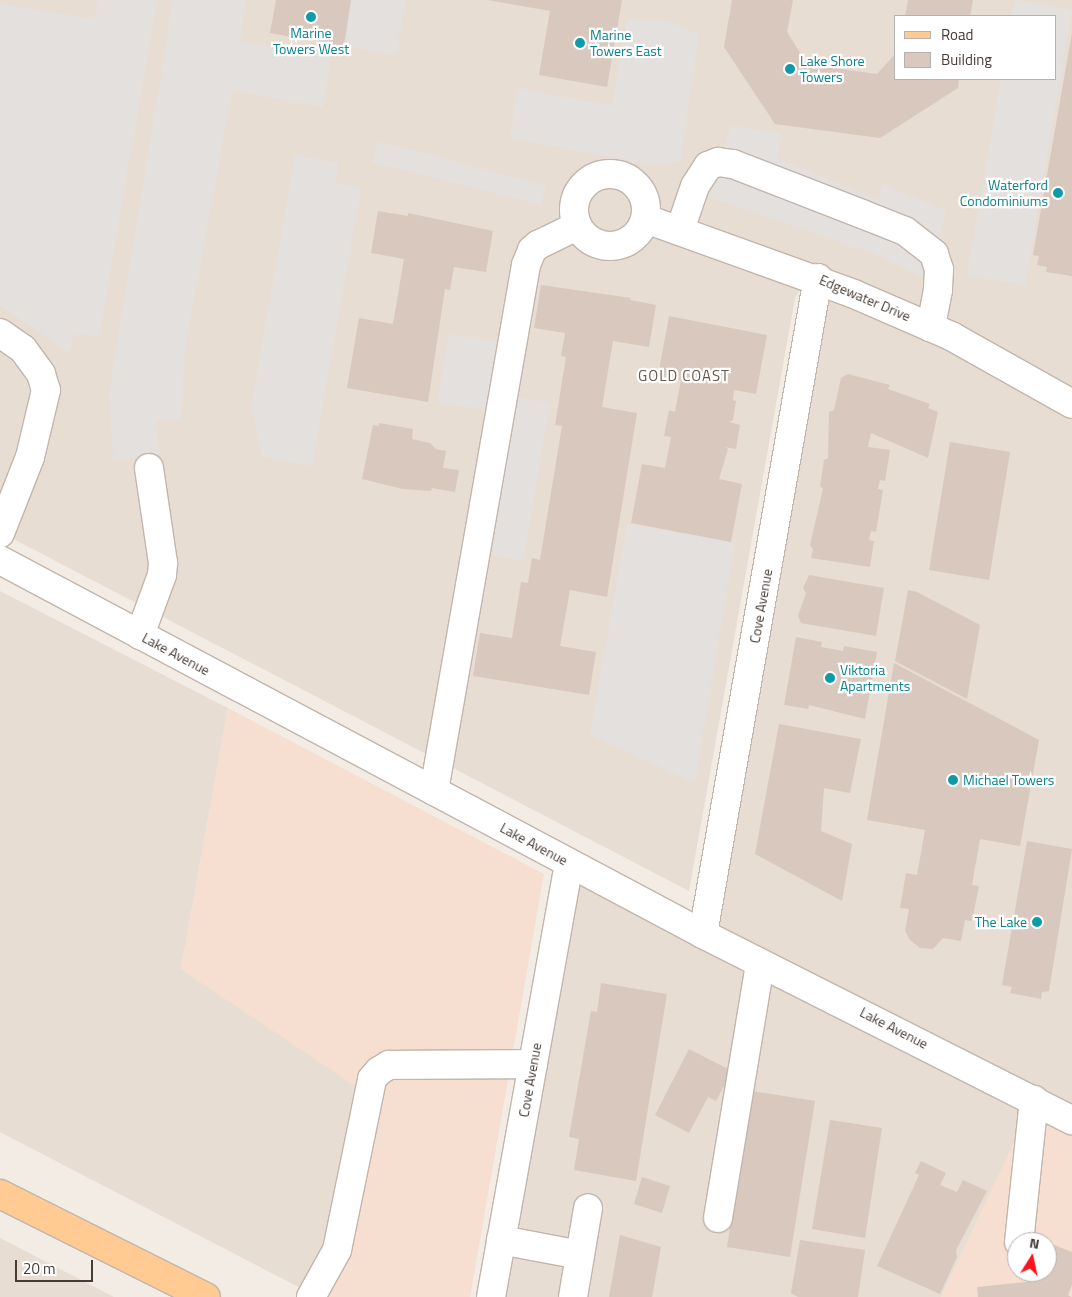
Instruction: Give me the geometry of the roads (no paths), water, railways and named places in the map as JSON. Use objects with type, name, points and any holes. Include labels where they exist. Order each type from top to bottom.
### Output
[{"type":"main road","points":[[0,1194],[206,1297]]},
{"type":"street","points":[[680,230],[695,186],[708,166],[718,162],[733,164],[905,231],[934,254],[939,269],[938,290],[931,327]]},
{"type":"street","points":[[604,174],[617,174],[637,186],[645,201],[646,218],[634,238],[612,247],[589,240],[577,226],[573,208],[576,196],[588,182],[604,174]]},
{"type":"street","name":"Edgewater Drive","points":[[646,218],[818,278],[931,327],[1072,404]]},
{"type":"street","points":[[434,791],[526,265],[532,250],[538,245],[577,226]]},
{"type":"street","name":"Cove Avenue","points":[[703,934],[818,278]]},
{"type":"street","points":[[0,333],[23,349],[41,374],[46,390],[30,457],[0,533]]},
{"type":"street","points":[[140,634],[160,580],[163,563],[149,468]]},
{"type":"street","name":"Lake Avenue","points":[[0,560],[703,934],[1072,1120]]},
{"type":"street","name":"Cove Avenue","points":[[491,1297],[569,863]]},
{"type":"street","points":[[718,1218],[760,963]]},
{"type":"street","points":[[311,1297],[337,1250],[372,1079],[379,1071],[389,1065],[533,1064]]},
{"type":"street","points":[[1021,1232],[1034,1100]]},
{"type":"street","points":[[573,1297],[588,1208]]},
{"type":"street","points":[[501,1240],[580,1256]]},
{"type":"place","name":"Marine Towers West","points":[[311,17]]},
{"type":"place","name":"Marine Towers East","points":[[580,43]]},
{"type":"place","name":"Lake Shore Towers","points":[[790,69]]},
{"type":"place","name":"Waterford Condominiums","points":[[1058,193]]},
{"type":"place","name":"Viktoria Apartments","points":[[830,678]]},
{"type":"place","name":"Michael Towers","points":[[953,780]]},
{"type":"place","name":"The Lake","points":[[1037,922]]},
{"type":"district","name":"GOLD COAST","points":[[684,376]]}]
